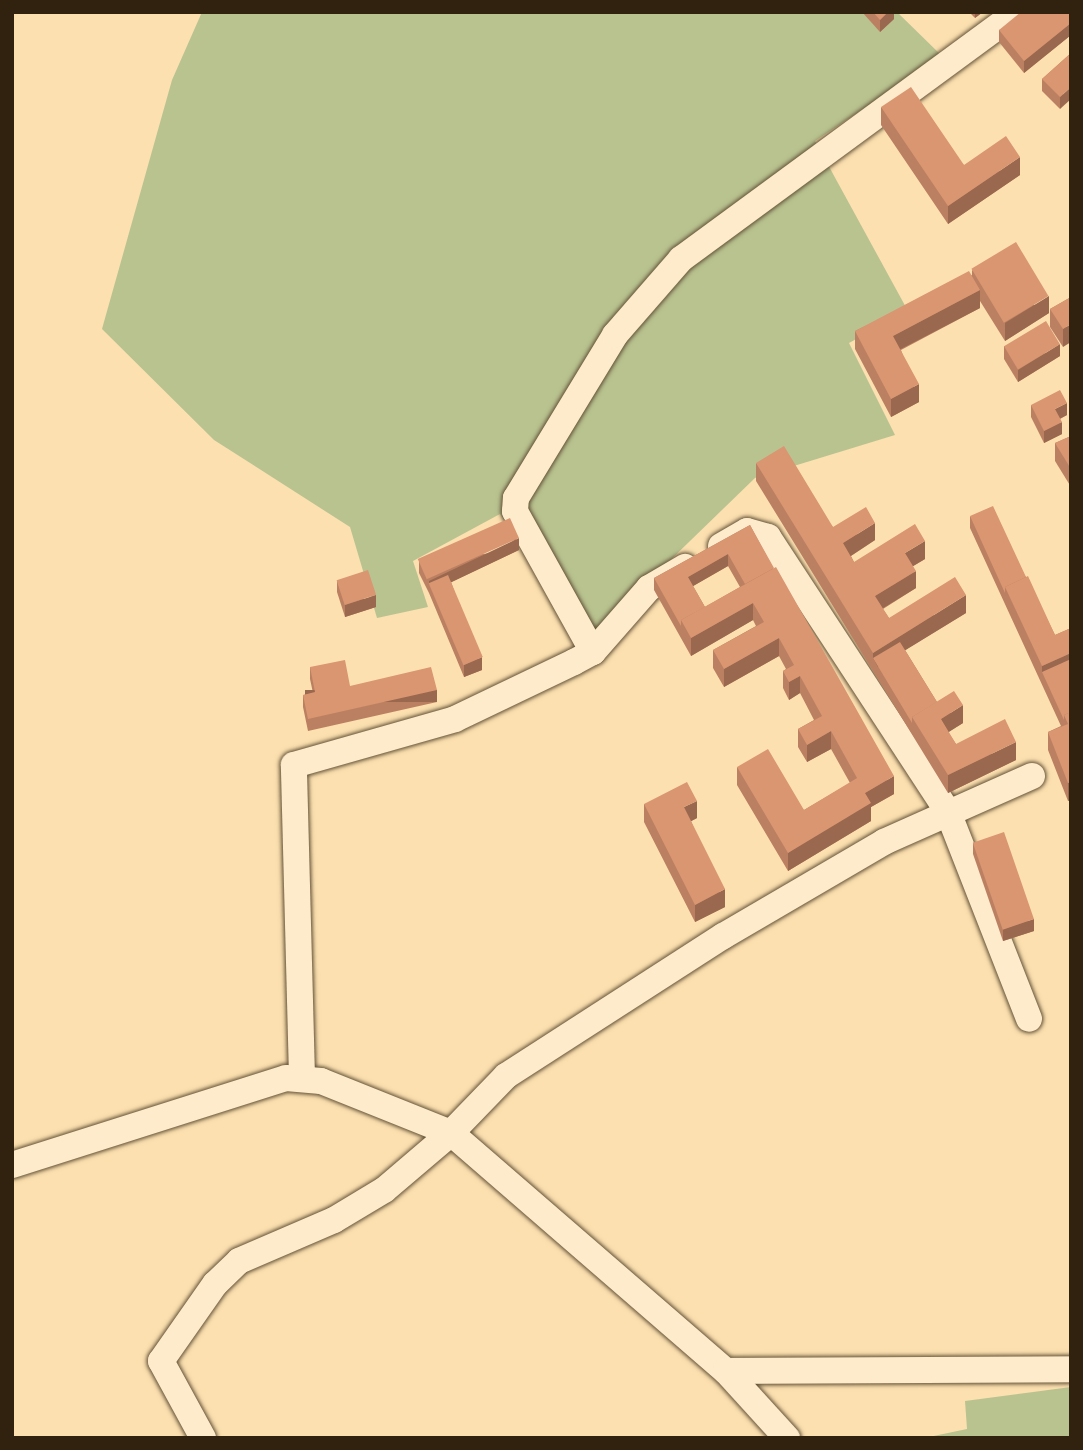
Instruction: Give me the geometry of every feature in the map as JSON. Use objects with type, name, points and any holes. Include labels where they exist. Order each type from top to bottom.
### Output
[{"type":"street","points":[[593,652],[515,512],[516,498],[615,335],[681,259],[1017,12]]},
{"type":"street","points":[[302,1077],[293,765],[455,719],[593,652],[649,588],[757,531],[768,537],[948,811],[1029,1019]]},
{"type":"street","points":[[203,1438],[161,1361],[215,1284],[239,1261],[334,1220],[384,1191],[451,1133],[506,1076],[835,870],[948,811],[1032,776]]},
{"type":"street","points":[[12,1165],[116,1128],[302,1077],[451,1133],[726,1371],[787,1438]]},
{"type":"street","points":[[726,1371],[1071,1369]]},
{"type":"green space","points":[[202,12],[897,12],[942,56],[815,141],[908,311],[849,343],[895,435],[755,478],[592,636],[500,514],[413,561],[428,607],[377,618],[350,527],[214,440],[102,329],[172,80]]},
{"type":"green space","points":[[1071,1387],[1071,1438],[924,1438],[967,1429],[965,1401]]},
{"type":"building","points":[[873,12],[888,12],[880,20]]},
{"type":"building","points":[[1021,12],[1070,12],[1071,23],[1024,61],[999,30]]},
{"type":"building","points":[[1071,53],[1071,87],[1060,97],[1042,79]]},
{"type":"building","points":[[911,87],[964,165],[1006,136],[1020,157],[948,206],[881,107]]},
{"type":"building","points":[[1016,242],[1048,296],[1004,323],[971,269]]},
{"type":"building","points":[[969,271],[980,290],[893,336],[919,384],[891,399],[855,331]]},
{"type":"building","points":[[1071,297],[1071,324],[1063,329],[1050,309]]},
{"type":"building","points":[[1046,321],[1060,344],[1018,369],[1004,346]]},
{"type":"building","points":[[1060,390],[1067,403],[1055,409],[1062,422],[1044,431],[1031,405]]},
{"type":"building","points":[[1071,436],[1071,469],[1055,443]]},
{"type":"building","points":[[784,446],[833,527],[866,507],[875,523],[843,543],[854,562],[915,524],[925,541],[905,553],[916,571],[875,596],[889,618],[955,577],[966,595],[873,653],[756,463]]},
{"type":"building","points":[[993,506],[1026,577],[1005,587],[1005,593],[970,516]]},
{"type":"building","points":[[510,518],[519,538],[427,579],[418,559]]},
{"type":"building","points":[[750,525],[774,568],[745,584],[728,554],[688,577],[705,607],[681,620],[681,626],[654,578]]},
{"type":"building","points":[[776,567],[894,776],[865,793],[871,803],[788,853],[737,767],[768,749],[804,810],[857,778],[831,731],[807,745],[798,729],[822,716],[800,676],[789,682],[783,671],[794,665],[779,638],[724,669],[713,650],[764,622],[753,603],[691,638],[681,620]]},
{"type":"building","points":[[368,570],[376,595],[345,605],[337,580]]},
{"type":"building","points":[[448,575],[483,657],[463,665],[429,583]]},
{"type":"building","points":[[1028,576],[1055,635],[1071,628],[1071,653],[1042,666],[1005,587]]},
{"type":"building","points":[[900,642],[937,702],[912,717],[912,723],[873,658]]},
{"type":"building","points":[[1071,659],[1071,712],[1064,715],[1064,720],[1042,672]]},
{"type":"building","points":[[345,660],[350,686],[431,667],[437,690],[308,719],[303,695],[315,692],[310,667]]},
{"type":"building","points":[[954,691],[963,705],[941,719],[956,744],[1005,719],[1016,742],[948,775],[912,717]]},
{"type":"building","points":[[1071,712],[1071,782],[1068,783],[1048,732],[1068,724],[1064,715]]},
{"type":"building","points":[[687,782],[697,801],[684,807],[725,889],[695,905],[644,804]]},
{"type":"building","points":[[1004,832],[1034,919],[1003,930],[973,843]]}]
